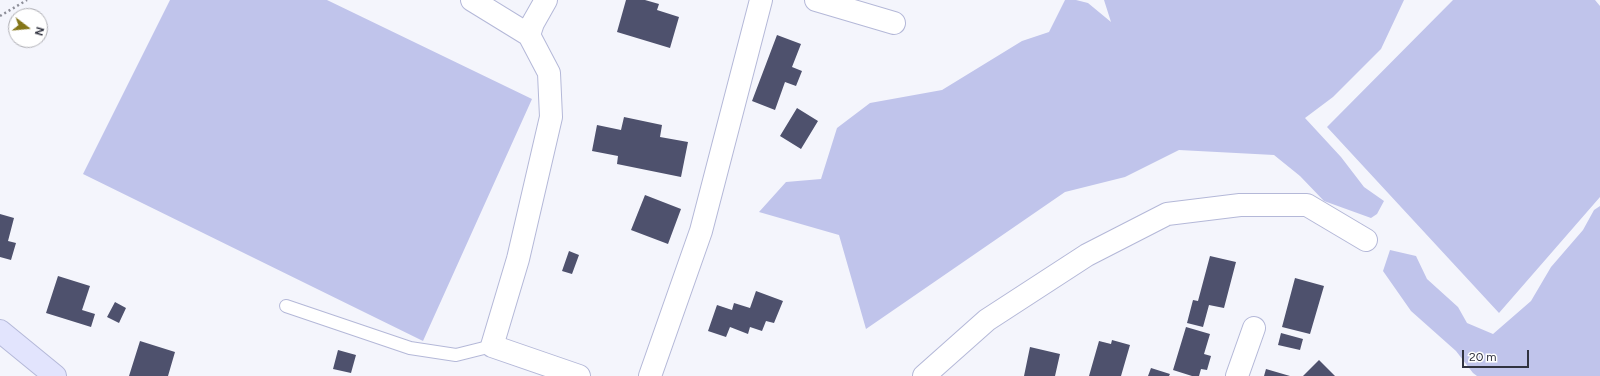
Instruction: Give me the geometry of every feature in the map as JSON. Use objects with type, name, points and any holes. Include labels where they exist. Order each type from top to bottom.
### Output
[{"type":"main road","points":[[0,331],[55,376]]},
{"type":"street","points":[[472,0],[529,35],[549,73],[551,118],[518,259],[492,346],[580,376]]},
{"type":"street","points":[[529,35],[533,23],[546,0]]},
{"type":"street","points":[[650,376],[701,231],[762,0]]},
{"type":"street","points":[[816,0],[894,23]]},
{"type":"street","points":[[924,376],[987,320],[1087,255],[1167,214],[1240,205],[1307,204],[1366,240]]},
{"type":"street","points":[[1237,376],[1254,328]]},
{"type":"lane","points":[[286,306],[410,348],[456,355],[492,346]]},
{"type":"path","points":[[0,16],[27,0]]},
{"type":"shaded area","points":[[170,0],[327,0],[532,99],[423,341],[83,174]]},
{"type":"shaded area","points":[[1065,0],[1076,0],[1088,3],[1111,22],[1104,0],[1404,0],[1381,49],[1333,97],[1305,118],[1341,157],[1364,187],[1384,201],[1377,214],[1371,218],[1324,201],[1300,176],[1274,155],[1179,150],[1125,177],[1065,192],[866,329],[839,235],[759,212],[786,182],[821,179],[837,128],[870,103],[942,90],[1022,41],[1049,32]]},
{"type":"shaded area","points":[[1453,0],[1595,0],[1600,6],[1600,197],[1499,313],[1327,127]]},
{"type":"shaded area","points":[[1600,206],[1600,376],[1477,376],[1456,351],[1411,311],[1383,271],[1390,250],[1416,256],[1427,279],[1458,307],[1467,323],[1493,334],[1531,301],[1551,267],[1583,230],[1594,210]]},
{"type":"building","points":[[626,0],[645,0],[659,4],[657,10],[679,17],[670,48],[617,32]]},
{"type":"building","points":[[777,35],[801,44],[792,67],[802,71],[796,86],[785,82],[775,110],[752,101]]},
{"type":"building","points":[[797,108],[818,121],[801,149],[780,136]]},
{"type":"building","points":[[624,117],[662,125],[660,137],[688,142],[681,177],[617,164],[618,156],[592,151],[597,125],[621,130]]},
{"type":"building","points":[[645,195],[681,209],[668,244],[631,230]]},
{"type":"building","points":[[0,214],[14,218],[8,241],[16,243],[11,260],[0,257]]},
{"type":"building","points":[[569,251],[579,255],[572,274],[562,271]]},
{"type":"building","points":[[1210,256],[1236,262],[1224,308],[1209,305],[1203,327],[1187,323],[1193,300],[1198,301]]},
{"type":"building","points":[[58,276],[90,286],[82,310],[95,314],[91,327],[46,313]]},
{"type":"building","points":[[1295,278],[1324,286],[1310,334],[1282,327]]},
{"type":"building","points":[[756,291],[783,301],[774,323],[766,321],[762,331],[750,327],[748,334],[730,327],[726,337],[708,331],[717,305],[732,310],[734,303],[750,308]]},
{"type":"building","points":[[115,302],[126,308],[119,323],[107,317]]},
{"type":"building","points":[[1186,327],[1210,334],[1204,354],[1211,356],[1207,370],[1201,369],[1199,376],[1192,376],[1173,370]]},
{"type":"building","points":[[1281,333],[1303,339],[1300,350],[1278,345]]},
{"type":"building","points":[[1112,340],[1130,345],[1121,376],[1089,376],[1099,341],[1111,344]]},
{"type":"building","points":[[140,341],[175,352],[168,376],[129,376]]},
{"type":"building","points":[[1030,347],[1060,354],[1055,376],[1024,376]]},
{"type":"building","points":[[338,350],[356,355],[351,373],[333,369]]},
{"type":"building","points":[[1319,360],[1335,376],[1303,376]]},
{"type":"building","points":[[1151,368],[1170,374],[1169,376],[1148,376]]},
{"type":"building","points":[[1266,369],[1290,376],[1264,376]]}]
